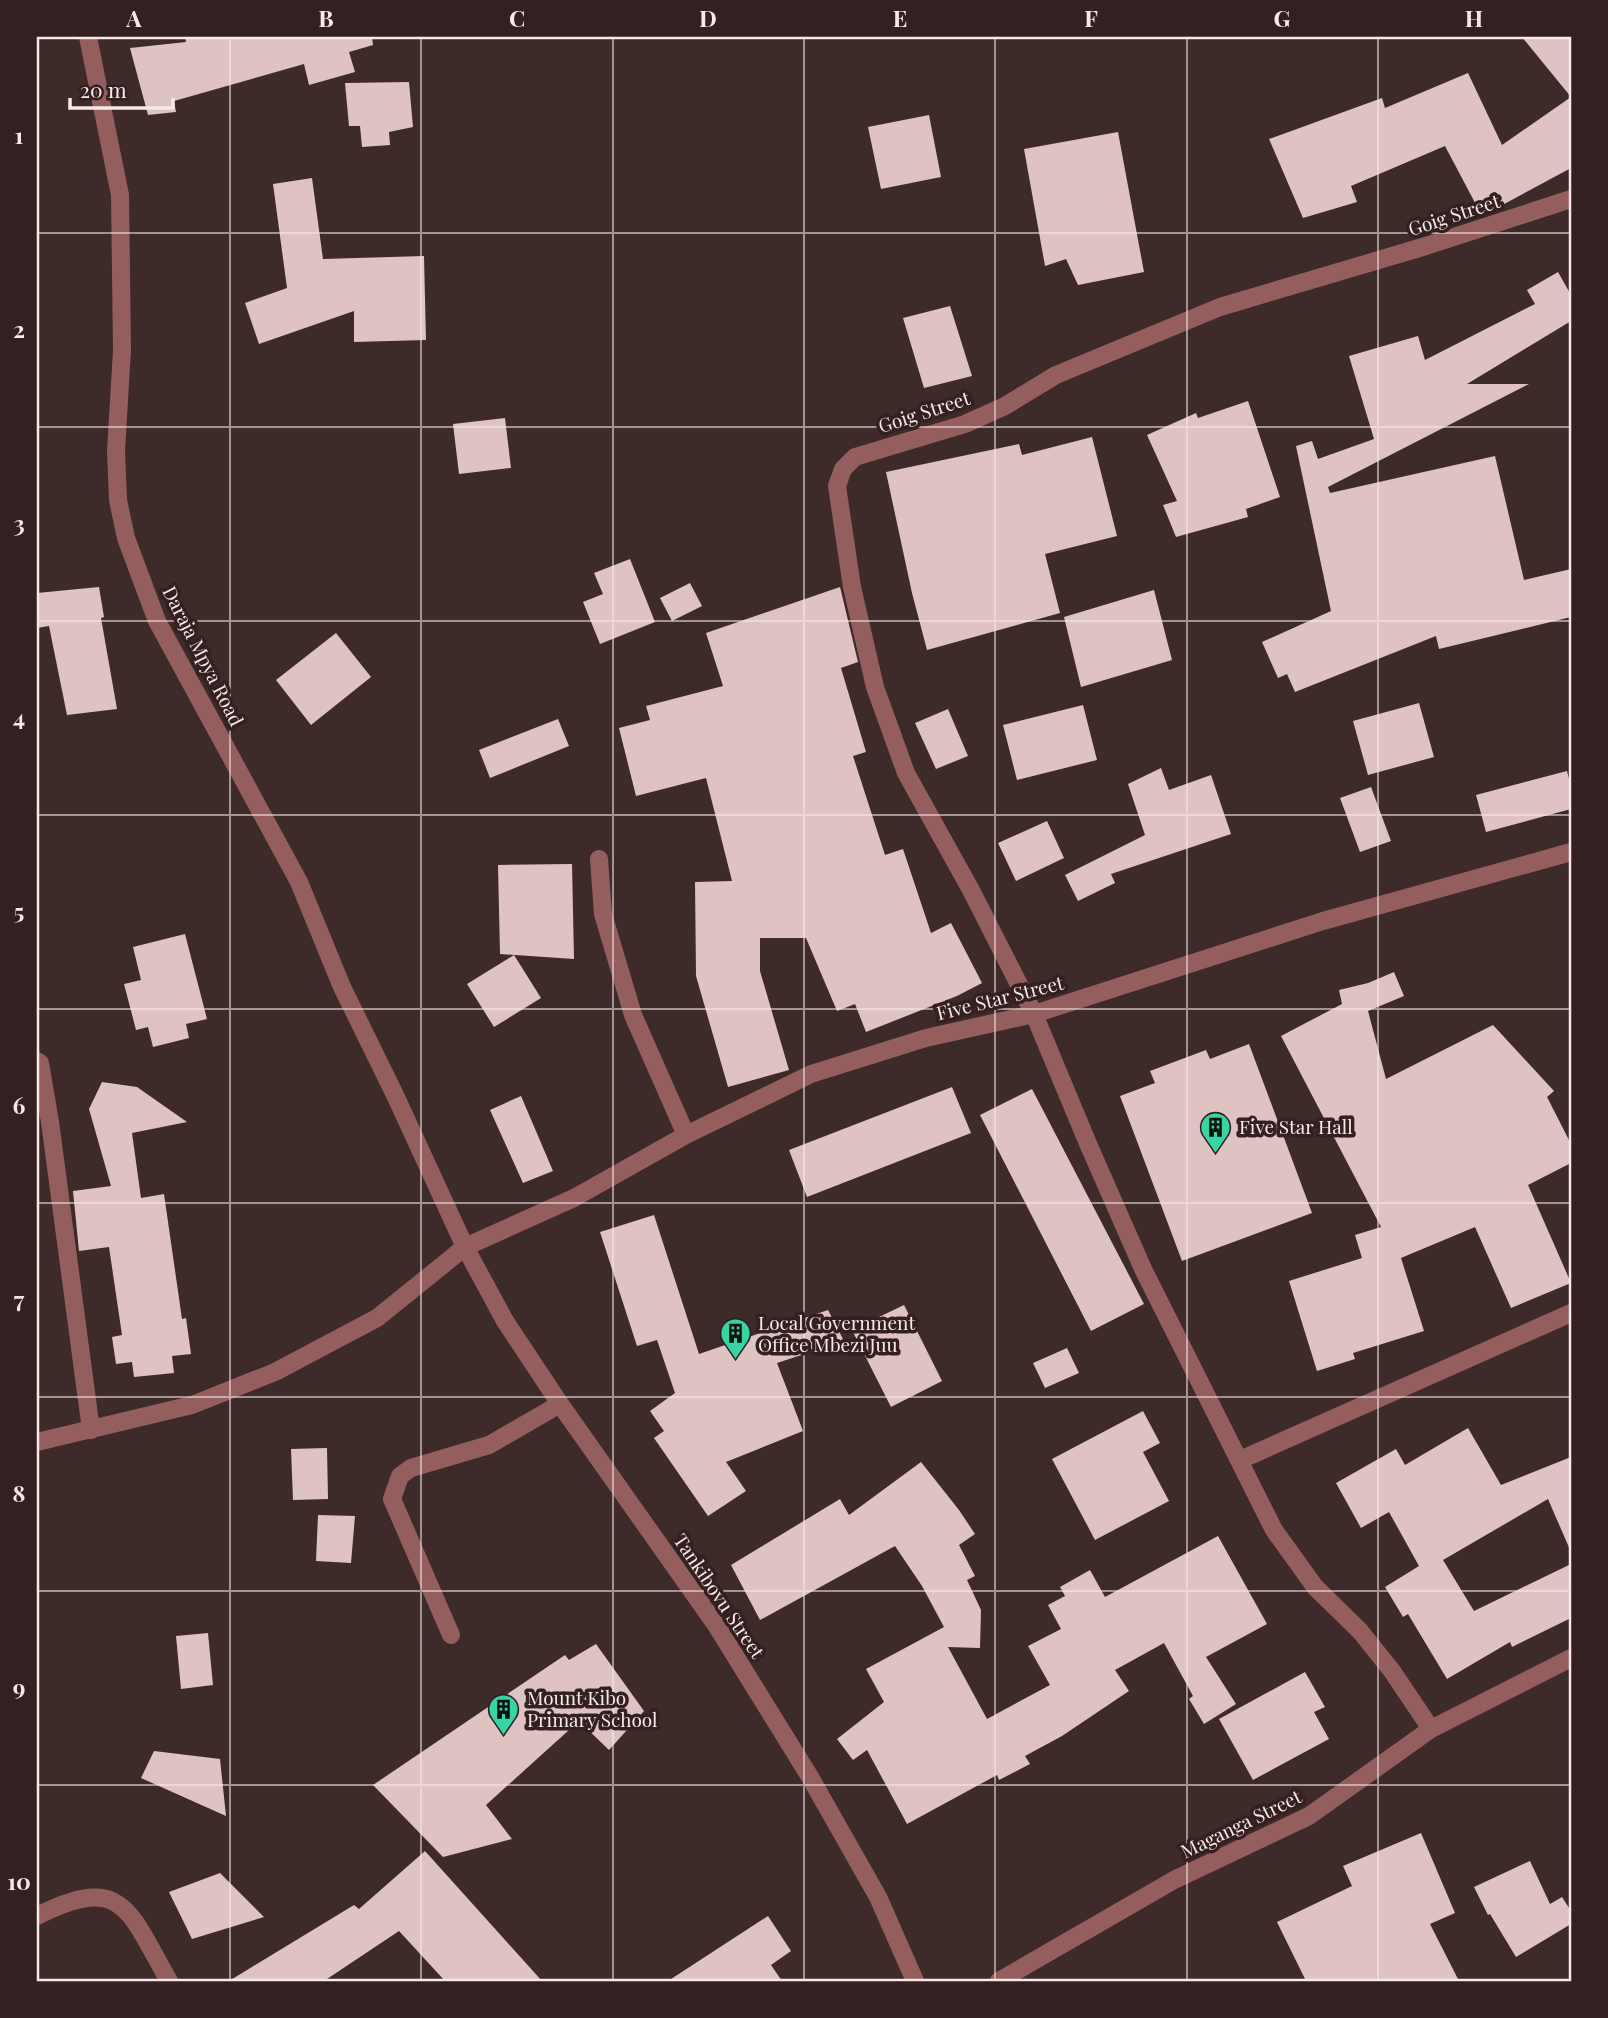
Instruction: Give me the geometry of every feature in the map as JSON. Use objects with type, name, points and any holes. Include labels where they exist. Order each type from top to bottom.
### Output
[{"type":"street","name":"Daraja Mpya Road","points":[[88,37],[120,195],[122,350],[116,451],[118,500],[126,538],[157,621],[299,881],[342,987],[465,1247]]},
{"type":"street","name":"Goig Street","points":[[1431,1728],[1392,1671],[1360,1631],[1315,1587],[1274,1530],[1144,1271],[1034,1014],[972,892],[906,773],[875,687],[852,587],[837,486],[843,469],[855,457],[965,424],[995,411],[1056,375],[1220,307],[1426,246],[1571,199]]},
{"type":"street","name":"Five Star Street","points":[[37,1442],[192,1405],[275,1372],[377,1318],[465,1247],[574,1198],[686,1135],[811,1074],[926,1038],[1034,1014],[1323,921],[1571,852]]},
{"type":"street","points":[[599,859],[603,914],[633,1015],[686,1135]]},
{"type":"street","points":[[37,1061],[40,1063],[50,1122],[91,1430]]},
{"type":"street","name":"Tankibovu Street","points":[[465,1247],[505,1321],[560,1404],[716,1625],[810,1777],[878,1897],[915,1981]]},
{"type":"street","points":[[1240,1460],[1571,1313]]},
{"type":"street","points":[[451,1635],[392,1499],[400,1476],[411,1468],[489,1445],[560,1404]]},
{"type":"street","name":"Maganga Street","points":[[999,1981],[1174,1880],[1309,1816],[1431,1728],[1571,1658]]},
{"type":"street","points":[[37,1916],[71,1900],[95,1896],[117,1901],[133,1919],[169,1981]]},
{"type":"building","points":[[185,37],[372,37],[373,45],[349,52],[355,72],[309,85],[304,64],[174,101],[176,112],[148,115],[130,48],[186,42]]},
{"type":"building","points":[[1522,37],[1571,37],[1571,97]]},
{"type":"building","points":[[1468,73],[1502,145],[1571,97],[1571,168],[1482,216],[1445,146],[1351,186],[1357,202],[1303,218],[1269,139],[1382,98],[1385,108]]},
{"type":"building","points":[[409,82],[413,127],[389,132],[390,145],[362,147],[360,126],[349,126],[345,83]]},
{"type":"building","points":[[929,115],[941,177],[881,189],[868,127]]},
{"type":"building","points":[[1118,132],[1144,272],[1078,285],[1066,259],[1045,266],[1024,149]]},
{"type":"building","points":[[312,178],[323,259],[424,256],[426,340],[354,342],[354,311],[259,344],[245,303],[287,288],[273,184]]},
{"type":"building","points":[[1558,272],[1571,295],[1571,321],[1467,384],[1529,384],[1328,487],[1330,493],[1495,456],[1524,580],[1571,569],[1571,617],[1439,649],[1436,636],[1295,692],[1287,674],[1278,678],[1262,642],[1331,611],[1296,446],[1312,441],[1318,459],[1374,439],[1349,356],[1418,336],[1425,360],[1535,304],[1527,290]]},
{"type":"building","points":[[950,306],[972,376],[924,388],[903,318]]},
{"type":"building","points":[[1248,401],[1280,497],[1246,509],[1248,517],[1176,537],[1163,505],[1177,501],[1147,435],[1196,413],[1198,418]]},
{"type":"building","points":[[505,418],[511,468],[459,474],[453,424]]},
{"type":"building","points":[[1092,437],[1117,536],[1045,554],[1060,613],[927,650],[886,472],[1019,444],[1022,455]]},
{"type":"building","points":[[630,559],[655,622],[600,644],[583,602],[603,594],[594,573]]},
{"type":"building","points":[[690,583],[702,606],[672,621],[660,598]]},
{"type":"building","points":[[99,587],[104,617],[101,618],[117,709],[67,715],[49,626],[37,628],[37,593]]},
{"type":"building","points":[[840,587],[858,662],[841,668],[866,752],[853,756],[885,855],[903,849],[931,933],[951,923],[982,983],[957,996],[866,1032],[855,1004],[837,1011],[806,938],[760,938],[760,971],[789,1070],[728,1087],[696,976],[695,882],[732,881],[706,778],[636,796],[619,728],[650,720],[646,706],[723,686],[706,633]]},
{"type":"building","points":[[1154,590],[1172,660],[1081,687],[1064,617]]},
{"type":"building","points":[[336,633],[371,677],[311,725],[276,680]]},
{"type":"building","points":[[1419,703],[1434,757],[1368,775],[1353,721]]},
{"type":"building","points":[[1083,705],[1097,760],[1017,780],[1003,725]]},
{"type":"building","points":[[948,709],[968,756],[936,769],[915,723]]},
{"type":"building","points":[[558,719],[569,746],[490,778],[479,750]]},
{"type":"building","points":[[1161,768],[1169,790],[1211,775],[1231,834],[1111,874],[1115,883],[1078,901],[1065,875],[1145,835],[1128,784]]},
{"type":"building","points":[[1567,771],[1571,787],[1571,809],[1486,832],[1476,795]]},
{"type":"building","points":[[1371,787],[1391,841],[1360,852],[1340,798]]},
{"type":"building","points":[[1047,821],[1064,858],[1016,881],[998,843]]},
{"type":"building","points":[[572,864],[574,959],[500,954],[498,865]]},
{"type":"building","points":[[185,934],[207,1019],[186,1024],[189,1038],[153,1047],[148,1027],[136,1030],[124,984],[141,980],[133,947]]},
{"type":"building","points":[[514,955],[541,998],[494,1027],[467,984]]},
{"type":"building","points":[[1394,972],[1404,996],[1368,1011],[1386,1079],[1493,1025],[1554,1091],[1547,1097],[1571,1144],[1571,1163],[1528,1185],[1571,1283],[1511,1308],[1475,1227],[1401,1258],[1424,1331],[1353,1353],[1355,1359],[1317,1371],[1289,1281],[1362,1258],[1355,1235],[1381,1227],[1281,1036],[1342,1004],[1339,990],[1368,983]]},
{"type":"building","name":"Five Star Hall","points":[[1249,1044],[1312,1213],[1182,1261],[1120,1096],[1155,1083],[1150,1071],[1206,1050],[1210,1059]]},
{"type":"building","points":[[102,1082],[137,1087],[187,1122],[132,1133],[141,1198],[164,1194],[182,1319],[186,1318],[191,1354],[172,1356],[174,1373],[134,1377],[132,1362],[116,1364],[112,1337],[122,1335],[109,1247],[79,1251],[73,1191],[111,1186],[89,1109]]},
{"type":"building","points":[[952,1087],[971,1133],[807,1197],[789,1150]]},
{"type":"building","points":[[1032,1089],[1144,1304],[1091,1331],[980,1115]]},
{"type":"building","points":[[521,1096],[553,1171],[523,1183],[490,1110]]},
{"type":"building","points":[[654,1215],[699,1354],[828,1310],[844,1341],[777,1363],[803,1431],[726,1462],[746,1491],[708,1516],[654,1438],[664,1431],[650,1411],[675,1393],[657,1340],[637,1346],[600,1232]]},
{"type":"building","points":[[904,1305],[942,1381],[891,1407],[852,1330]]},
{"type":"building","points":[[1067,1348],[1079,1373],[1045,1388],[1033,1363]]},
{"type":"building","points":[[1143,1411],[1160,1443],[1143,1452],[1169,1501],[1095,1540],[1052,1459]]},
{"type":"building","points":[[1468,1428],[1501,1485],[1571,1457],[1571,1552],[1548,1499],[1443,1560],[1474,1611],[1571,1564],[1571,1618],[1512,1647],[1510,1642],[1447,1679],[1408,1614],[1403,1617],[1385,1587],[1419,1566],[1389,1512],[1361,1528],[1336,1483],[1396,1449],[1405,1465]]},
{"type":"building","points":[[327,1448],[328,1499],[293,1500],[291,1449]]},
{"type":"building","points":[[921,1462],[975,1534],[959,1545],[975,1576],[967,1580],[981,1610],[980,1648],[948,1647],[987,1719],[1050,1685],[1028,1646],[1061,1629],[1048,1605],[1065,1596],[1060,1587],[1090,1570],[1105,1597],[1218,1536],[1267,1624],[1206,1657],[1236,1704],[1204,1724],[1189,1699],[1193,1696],[1164,1643],[1115,1670],[1129,1691],[1062,1736],[1025,1756],[1030,1764],[999,1780],[997,1775],[907,1824],[867,1750],[853,1760],[837,1739],[884,1702],[866,1669],[944,1627],[922,1586],[895,1546],[760,1620],[731,1565],[840,1499],[849,1515]]},
{"type":"building","points":[[318,1515],[355,1516],[351,1563],[316,1561]]},
{"type":"building","points":[[208,1633],[213,1685],[181,1689],[176,1636]]},
{"type":"building","name":"Mount Kibo Primary School","points":[[596,1644],[644,1711],[609,1750],[579,1721],[486,1805],[512,1839],[443,1857],[373,1785],[565,1655],[569,1660]]},
{"type":"building","points":[[1305,1672],[1325,1707],[1314,1712],[1329,1739],[1253,1780],[1219,1719]]},
{"type":"building","points":[[154,1751],[220,1759],[226,1816],[141,1778]]},
{"type":"building","points":[[1421,1833],[1455,1913],[1430,1924],[1459,1981],[1306,1981],[1277,1922],[1352,1886],[1343,1866]]},
{"type":"building","points":[[425,1851],[542,1981],[445,1981],[399,1931],[324,1981],[229,1981],[354,1905],[359,1909]]},
{"type":"building","points":[[1530,1861],[1550,1904],[1562,1897],[1571,1911],[1571,1924],[1516,1957],[1490,1914],[1488,1915],[1474,1887]]},
{"type":"building","points":[[220,1873],[264,1917],[192,1939],[169,1892]]},
{"type":"building","points":[[768,1916],[791,1951],[771,1965],[782,1981],[668,1981]]},
{"type":"place","name":"Five Star Hall","points":[[1216,1154]]},
{"type":"place","name":"Local Government Office Mbezi Juu","points":[[735,1361]]},
{"type":"place","name":"Mount Kibo Primary School","points":[[504,1736]]}]
